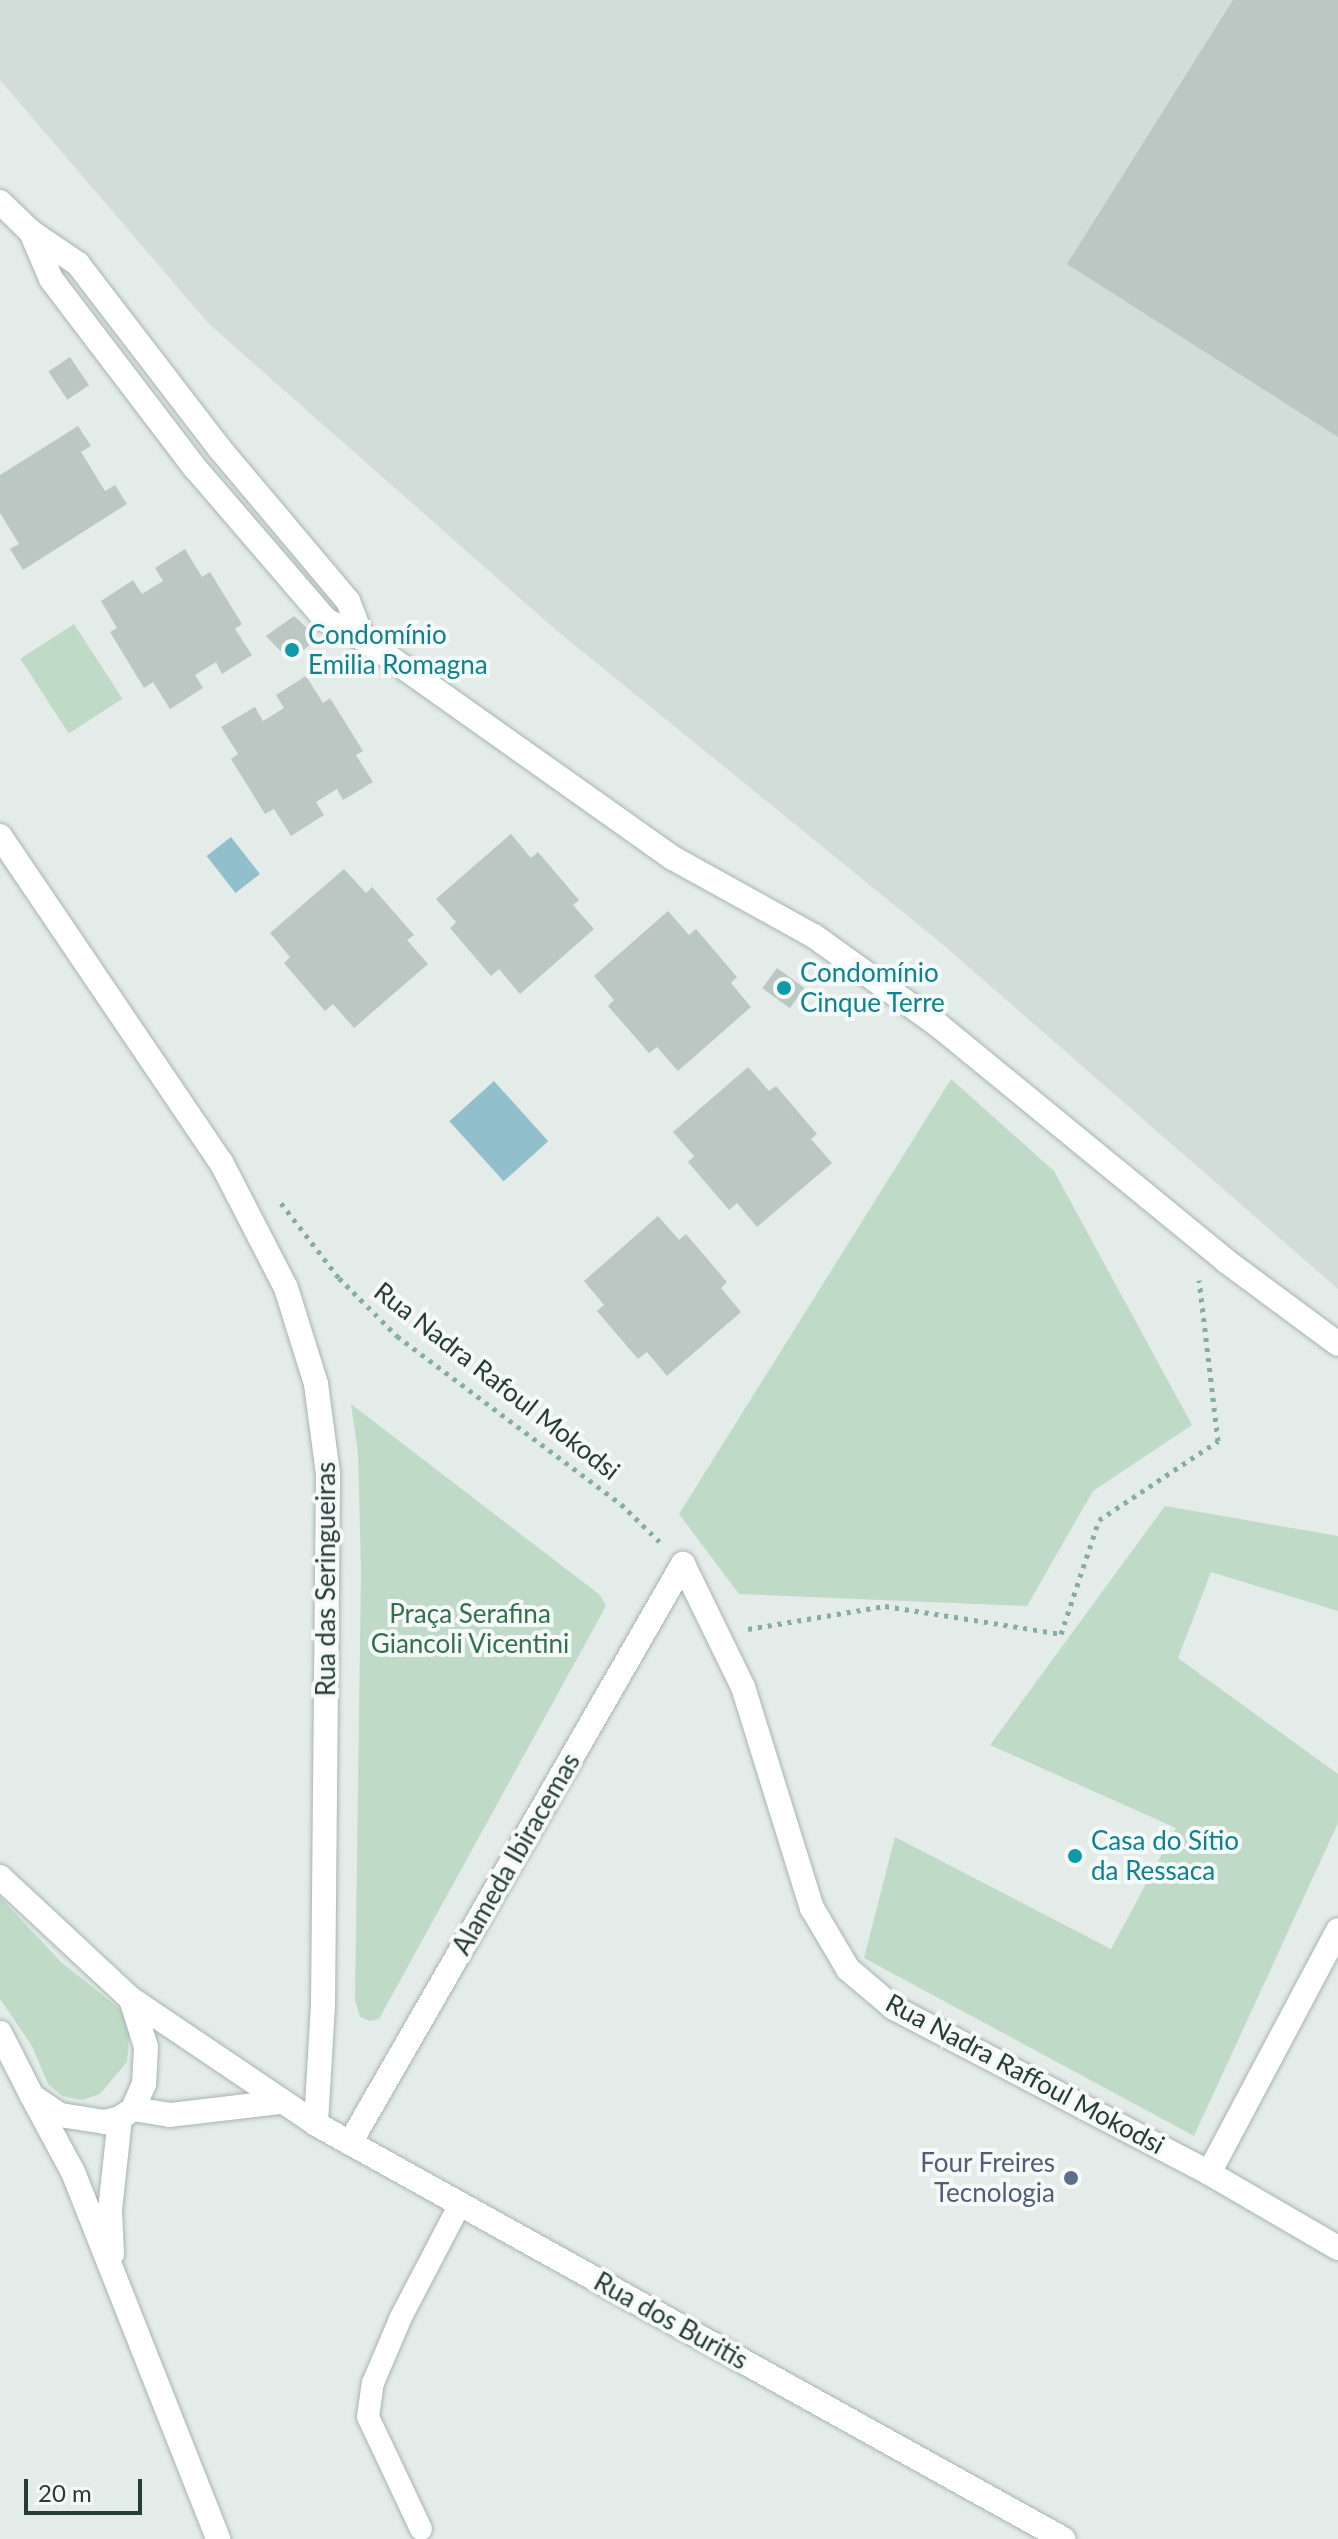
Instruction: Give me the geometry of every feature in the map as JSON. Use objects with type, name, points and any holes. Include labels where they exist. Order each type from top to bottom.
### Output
[{"type":"street","points":[[0,202],[31,232],[78,264],[220,449],[348,601],[362,638]]},
{"type":"street","points":[[31,232],[51,279],[196,469],[326,620],[362,638],[614,819],[839,954],[938,1025],[1193,1234],[1338,1344]]},
{"type":"street","points":[[196,469],[220,449]]},
{"type":"street","name":"Rua das Seringueiras","points":[[0,836],[221,1162],[286,1288],[316,1384],[328,1474],[328,1544],[323,2005],[316,2124]]},
{"type":"street","name":"Rua Nadra Raffoul Mokodsi","points":[[683,1564],[743,1687],[812,1908],[848,1969],[894,2008],[1209,2173],[1338,2248]]},
{"type":"street","name":"Alameda Ibiracemas","points":[[350,2143],[683,1564]]},
{"type":"street","name":"Rua dos Buritis","points":[[0,1877],[131,1999],[280,2102],[1063,2539]]},
{"type":"street","points":[[1209,2173],[1338,1930]]},
{"type":"street","points":[[113,2272],[110,2210],[126,2113],[144,2084],[146,2047],[131,1999]]},
{"type":"street","points":[[0,2033],[73,2172],[218,2539]]},
{"type":"street","points":[[32,2096],[77,2121],[126,2113],[170,2115],[280,2102]]},
{"type":"lane","points":[[421,2529],[368,2417],[373,2383],[401,2317],[460,2204]]},
{"type":"path","name":"Rua Nadra Rafoul Mokodsi","points":[[269,1192],[339,1278],[397,1336],[621,1504],[683,1564]]},
{"type":"path","points":[[719,1634],[885,1606],[1061,1634],[1099,1520],[1218,1441],[1193,1234]]},
{"type":"shaded area","points":[[0,0],[1338,0],[1338,1289],[941,943],[556,630],[209,324],[0,80]]},
{"type":"green space","points":[[74,624],[122,699],[69,733],[20,659]]},
{"type":"green space","points":[[951,1079],[1054,1171],[1192,1425],[1093,1491],[1027,1606],[739,1594],[679,1514]]},
{"type":"green space","name":"Praça Serafina Giancoli Vicentini","points":[[351,1404],[600,1595],[606,1606],[379,2019],[370,2021],[360,2017],[355,2000],[361,1571],[358,1453]]},
{"type":"green space","points":[[1165,1506],[1338,1536],[1338,1611],[1211,1572],[1178,1658],[1338,1774],[1338,1823],[1194,2136],[864,1958],[895,1837],[1111,1949],[1176,1828],[990,1745]]},
{"type":"green space","points":[[0,1897],[60,1961],[120,2009],[130,2026],[127,2062],[100,2094],[82,2100],[62,2096],[48,2084],[32,2046],[0,1999]]},
{"type":"water","points":[[231,837],[260,874],[236,893],[207,856]]},
{"type":"water","points":[[494,1081],[548,1141],[504,1181],[449,1121]]},
{"type":"building","points":[[1233,0],[1338,0],[1338,437],[1067,264]]},
{"type":"building","points":[[70,357],[89,385],[67,400],[48,372]]},
{"type":"building","points":[[78,426],[91,446],[81,452],[105,491],[115,485],[127,504],[23,570],[10,549],[19,544],[0,513],[0,475]]},
{"type":"building","points":[[185,549],[202,577],[210,572],[242,624],[235,629],[252,655],[222,674],[216,662],[195,675],[203,688],[170,709],[153,682],[144,688],[110,632],[117,628],[101,601],[133,580],[142,594],[163,581],[155,568]]},
{"type":"building","name":"Condomínio Emilia Romagna","points":[[294,616],[318,638],[290,661],[266,636]]},
{"type":"building","points":[[306,676],[323,703],[330,698],[363,751],[356,755],[373,782],[343,800],[337,789],[316,802],[324,815],[291,836],[274,809],[265,814],[231,759],[238,754],[221,727],[255,707],[263,721],[284,708],[276,695]]},
{"type":"building","points":[[511,834],[531,858],[538,852],[579,900],[573,905],[594,929],[520,994],[499,969],[491,976],[450,928],[456,922],[436,899]]},
{"type":"building","points":[[344,869],[366,893],[372,887],[414,935],[407,940],[428,964],[354,1028],[333,1004],[325,1011],[284,963],[290,957],[270,933]]},
{"type":"building","points":[[668,911],[689,935],[696,929],[737,977],[731,983],[751,1007],[678,1071],[657,1047],[649,1053],[608,1006],[614,1000],[594,976]]},
{"type":"building","name":"Condomínio Cinque Terre","points":[[777,968],[805,988],[790,1008],[762,988]]},
{"type":"building","points":[[748,1067],[769,1091],[776,1086],[817,1134],[811,1139],[832,1163],[757,1227],[737,1203],[729,1210],[688,1162],[694,1156],[673,1132]]},
{"type":"building","points":[[658,1216],[679,1240],[686,1234],[727,1282],[721,1288],[741,1312],[667,1376],[647,1352],[638,1359],[597,1311],[604,1305],[584,1281]]},
{"type":"place","name":"Condomínio Emilia Romagna","points":[[292,650]]},
{"type":"place","name":"Condomínio Cinque Terre","points":[[784,988]]},
{"type":"place","name":"Casa do Sítio da Ressaca","points":[[1075,1856]]},
{"type":"place","name":"Four Freires Tecnologia","points":[[1071,2178]]}]
